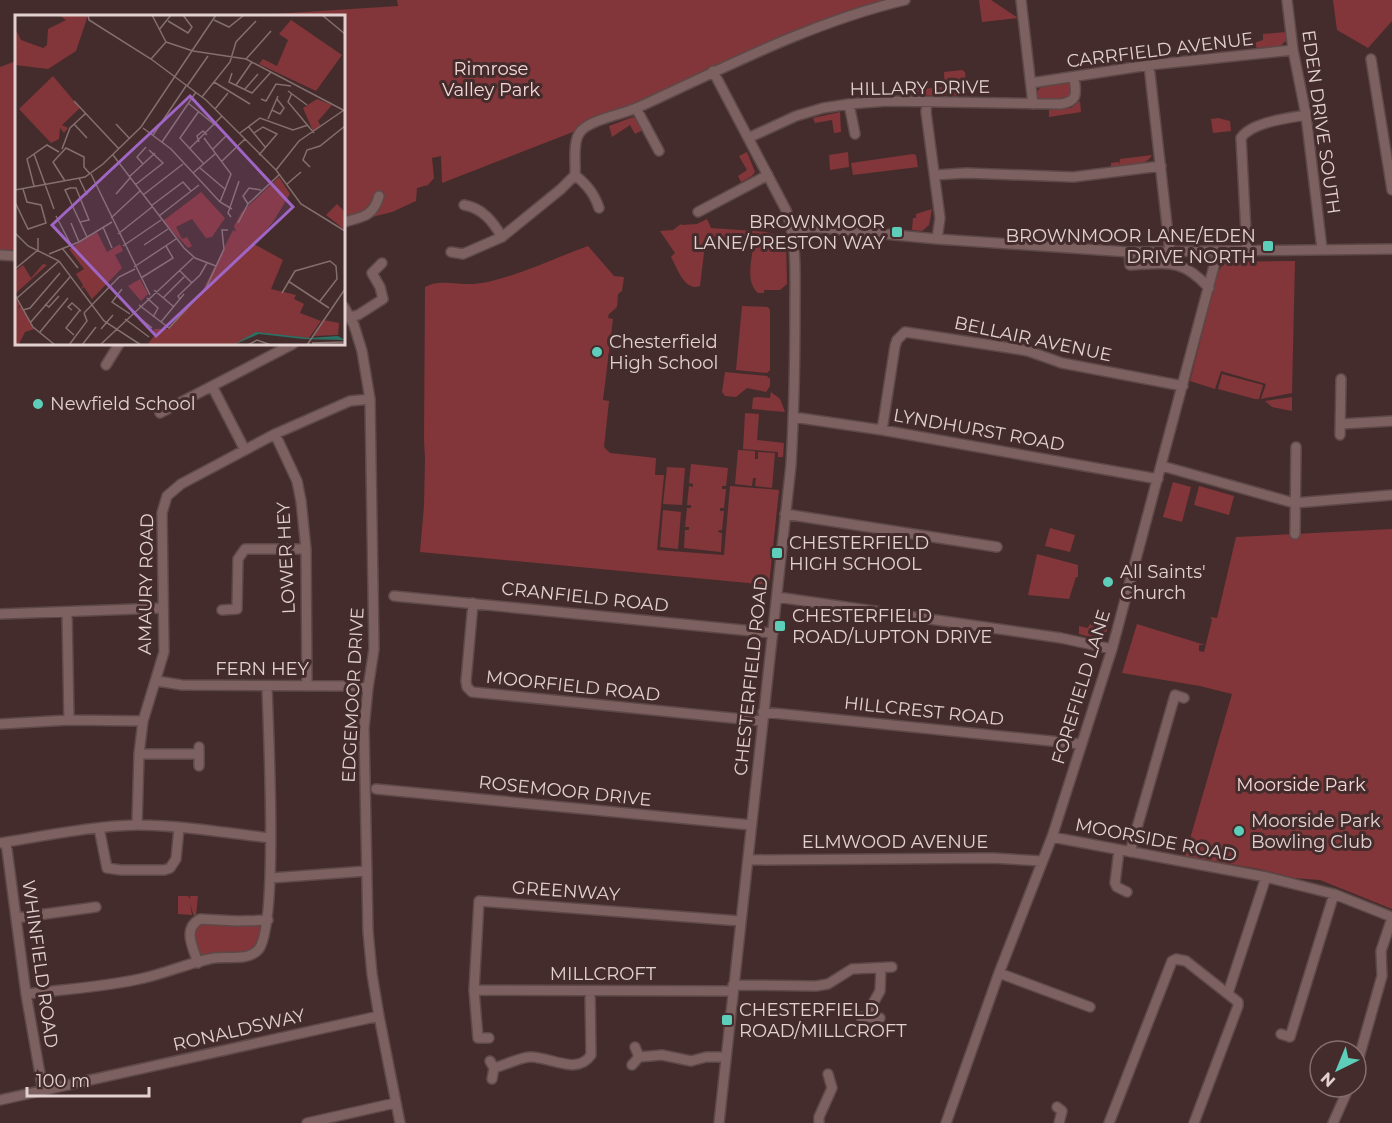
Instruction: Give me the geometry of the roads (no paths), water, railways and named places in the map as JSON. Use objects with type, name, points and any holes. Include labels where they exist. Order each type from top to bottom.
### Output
[{"type":"street","points":[[451,252],[463,254],[502,237],[561,189],[575,175],[576,140],[580,131],[795,36],[876,7],[905,0]]},
{"type":"street","points":[[1021,0],[1033,104]]},
{"type":"street","name":"EDEN DRIVE SOUTH","points":[[1287,0],[1293,50],[1306,115],[1322,249]]},
{"type":"street","name":"CARRFIELD AVENUE","points":[[1031,83],[1149,65],[1293,50]]},
{"type":"street","points":[[1371,59],[1392,190]]},
{"type":"street","points":[[1149,65],[1170,252]]},
{"type":"street","name":"CHESTERFIELD ROAD","points":[[713,72],[786,210],[793,232],[795,324],[794,417],[785,513],[719,1123]]},
{"type":"street","name":"HILLARY DRIVE","points":[[748,138],[796,116],[823,108],[849,104],[1070,103],[1076,93],[1074,77]]},
{"type":"street","points":[[927,102],[926,112],[940,218],[937,239]]},
{"type":"street","points":[[849,104],[855,134]]},
{"type":"street","points":[[636,108],[659,151]]},
{"type":"street","points":[[1247,251],[1241,138],[1244,133],[1269,122],[1306,115]]},
{"type":"street","points":[[935,175],[966,173],[1073,177],[1161,166]]},
{"type":"street","points":[[575,175],[591,191],[599,208]]},
{"type":"street","points":[[698,212],[768,175]]},
{"type":"street","points":[[345,222],[370,214],[379,196]]},
{"type":"street","points":[[464,205],[474,206],[483,213],[495,225],[502,237]]},
{"type":"street","points":[[793,232],[812,227],[937,239],[1129,252],[1392,249]]},
{"type":"street","name":"FOREFIELD LANE","points":[[946,1123],[999,973],[1052,837],[1112,650],[1218,251]]},
{"type":"street","points":[[1129,252],[1130,265],[1168,263],[1182,266],[1197,275],[1209,288]]},
{"type":"street","points":[[0,255],[15,256]]},
{"type":"street","points":[[346,318],[358,315],[382,299],[380,287],[372,273],[382,263]]},
{"type":"street","name":"EDGEMOOR DRIVE","points":[[346,318],[354,325],[362,351],[370,399],[374,649],[364,728],[368,931],[379,1016],[400,1123]]},
{"type":"street","name":"BELLAIR AVENUE","points":[[882,430],[895,346],[897,340],[905,332],[1028,351],[1062,363],[1183,386]]},
{"type":"street","points":[[106,365],[118,345]]},
{"type":"street","points":[[160,413],[291,345]]},
{"type":"street","points":[[1340,435],[1341,379]]},
{"type":"street","points":[[212,386],[245,450]]},
{"type":"street","name":"AMAURY ROAD","points":[[137,825],[139,754],[143,721],[164,652],[162,513],[167,496],[181,484],[275,434],[350,401],[370,399]]},
{"type":"street","name":"LYNDHURST ROAD","points":[[794,417],[882,430],[1158,479]]},
{"type":"street","points":[[1341,424],[1392,421]]},
{"type":"street","name":"LOWER HEY","points":[[275,434],[297,481],[301,501],[306,549],[307,686]]},
{"type":"street","points":[[1295,534],[1296,447]]},
{"type":"street","points":[[1162,465],[1294,503],[1392,495]]},
{"type":"street","points":[[785,513],[997,547]]},
{"type":"street","points":[[222,610],[237,609],[238,559],[245,549],[306,549]]},
{"type":"street","name":"CRANFIELD ROAD","points":[[394,596],[772,633]]},
{"type":"street","points":[[777,597],[1061,638],[1112,650]]},
{"type":"street","name":"MOORFIELD ROAD","points":[[473,603],[466,681],[467,687],[472,692],[763,717]]},
{"type":"street","points":[[0,614],[163,608]]},
{"type":"street","points":[[67,612],[69,720]]},
{"type":"street","name":"FERN HEY","points":[[157,681],[182,685],[368,688]]},
{"type":"street","points":[[26,994],[144,978],[212,958],[242,957],[255,953],[263,942],[268,920],[270,878],[267,687]]},
{"type":"street","points":[[1130,852],[1175,695],[1184,698]]},
{"type":"street","name":"HILLCREST ROAD","points":[[763,717],[1081,744]]},
{"type":"street","points":[[1,724],[69,720],[143,721]]},
{"type":"street","points":[[139,754],[199,750],[199,766]]},
{"type":"street","name":"ROSEMOOR DRIVE","points":[[376,789],[751,825]]},
{"type":"street","points":[[3,843],[99,828],[137,825],[270,838]]},
{"type":"street","points":[[99,828],[107,868],[121,870],[170,868],[176,859],[179,828]]},
{"type":"street","name":"MOORSIDE ROAD","points":[[1052,837],[1266,877],[1334,894],[1392,917]]},
{"type":"street","name":"WHINFIELD ROAD","points":[[3,843],[43,1091]]},
{"type":"street","points":[[1119,850],[1115,883],[1117,887],[1127,892]]},
{"type":"street","name":"ELMWOOD AVENUE","points":[[748,860],[992,858],[1042,861]]},
{"type":"street","points":[[270,878],[367,871]]},
{"type":"street","points":[[1228,993],[1266,877]]},
{"type":"street","points":[[1281,1034],[1290,1037],[1334,894]]},
{"type":"street","name":"GREENWAY","points":[[474,990],[479,901],[740,921]]},
{"type":"street","points":[[16,918],[96,907]]},
{"type":"street","points":[[1364,1039],[1382,976],[1381,951],[1392,917]]},
{"type":"street","points":[[198,963],[189,935],[190,929],[197,920],[268,920]]},
{"type":"street","points":[[1109,1123],[1173,961],[1176,959],[1186,961],[1238,1002],[1194,1123]]},
{"type":"street","points":[[870,1018],[871,1007],[880,991],[881,968]]},
{"type":"street","name":"MILLCROFT","points":[[474,990],[590,991],[816,986],[828,984],[852,969],[892,968]]},
{"type":"street","points":[[999,973],[1090,1007]]},
{"type":"street","points":[[474,990],[478,1038],[489,1038]]},
{"type":"street","points":[[492,1079],[492,1065],[531,1057],[561,1064],[582,1064],[591,1055],[590,991]]},
{"type":"street","name":"RONALDSWAY","points":[[0,1100],[379,1016]]},
{"type":"street","points":[[580,1039],[591,1038]]},
{"type":"street","points":[[634,1047],[639,1058]]},
{"type":"street","points":[[632,1065],[639,1058],[662,1055],[691,1061],[706,1057],[726,1057]]},
{"type":"street","points":[[819,1123],[819,1117],[832,1088],[828,1074]]},
{"type":"street","points":[[1334,1123],[1343,1099]]},
{"type":"street","points":[[307,1123],[395,1103]]},
{"type":"street","points":[[1057,1107],[1062,1112],[1059,1123]]},
{"type":"place","name":"BROWNMOOR LANE/PRESTON WAY","points":[[897,232]]},
{"type":"place","name":"BROWNMOOR LANE/EDEN DRIVE NORTH","points":[[1268,246]]},
{"type":"place","name":"Chesterfield High School","points":[[597,352]]},
{"type":"place","name":"Newfield School","points":[[38,404]]},
{"type":"place","name":"CHESTERFIELD HIGH SCHOOL","points":[[777,553]]},
{"type":"place","name":"All Saints' Church","points":[[1108,582]]},
{"type":"place","name":"CHESTERFIELD ROAD/LUPTON DRIVE","points":[[780,626]]},
{"type":"place","name":"Moorside Park Bowling Club","points":[[1239,831]]},
{"type":"place","name":"CHESTERFIELD ROAD/MILLCROFT","points":[[727,1020]]},
{"type":"park label","name":"Rimrose Valley Park","points":[[491,79]]},
{"type":"park label","name":"Moorside Park","points":[[1301,785]]}]
